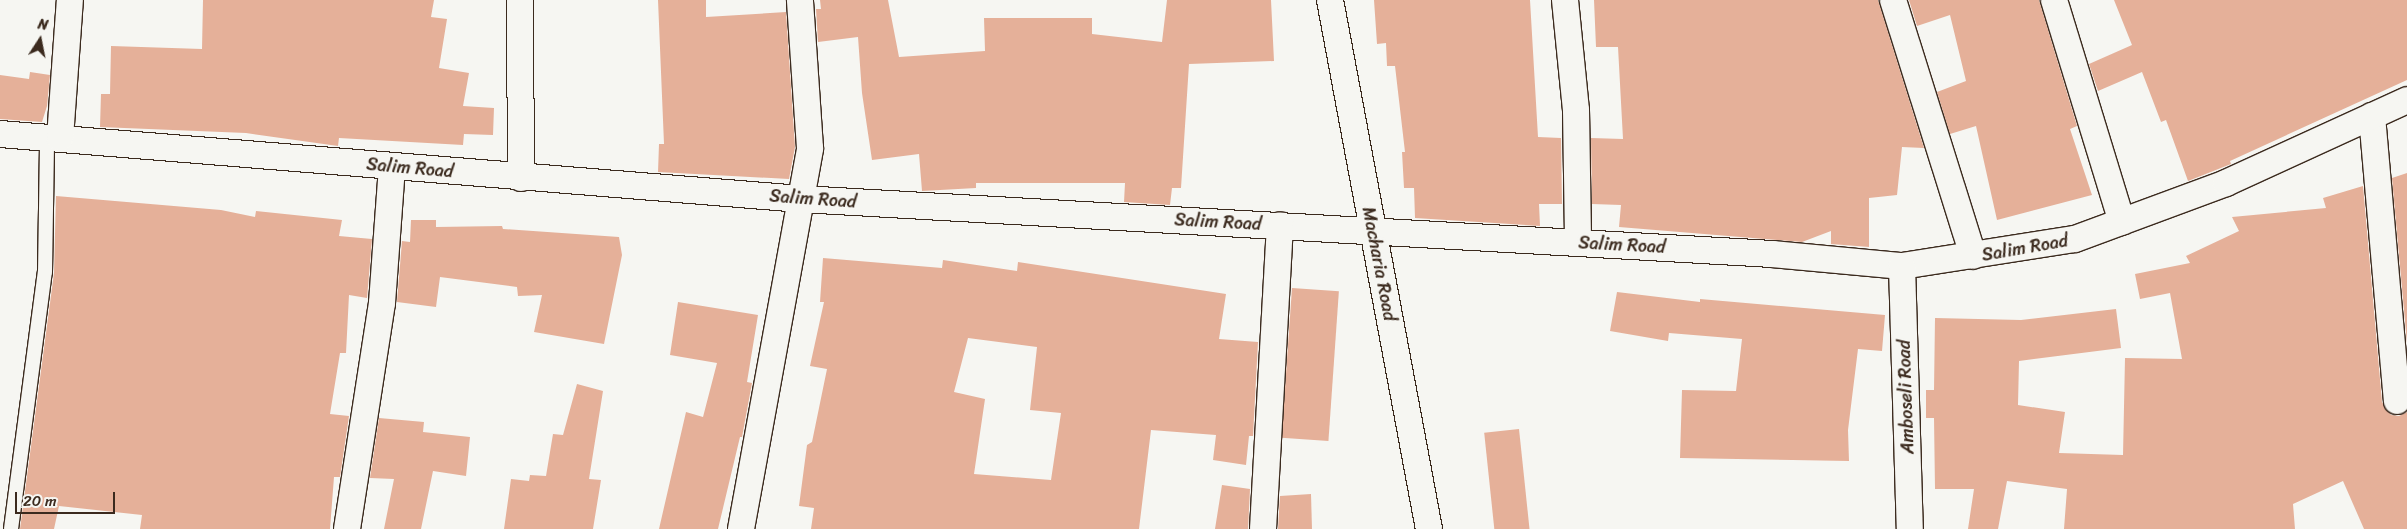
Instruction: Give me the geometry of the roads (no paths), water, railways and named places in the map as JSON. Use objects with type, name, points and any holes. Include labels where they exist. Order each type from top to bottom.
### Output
[{"type":"street","points":[[53,138],[70,0]]},
{"type":"street","points":[[520,0],[521,178]]},
{"type":"street","points":[[741,529],[810,148],[800,0]]},
{"type":"street","name":"Macharia Road","points":[[1330,0],[1429,529]]},
{"type":"street","points":[[1565,0],[1576,110],[1578,242]]},
{"type":"street","points":[[1893,0],[1973,256]]},
{"type":"street","points":[[2054,0],[2122,222]]},
{"type":"street","name":"Salim Road","points":[[0,134],[521,178],[801,198],[1578,242],[1772,254],[1902,266],[2075,240],[2226,183],[2407,100]]},
{"type":"street","points":[[2372,116],[2397,401]]},
{"type":"street","points":[[347,529],[382,304],[392,167]]},
{"type":"street","points":[[1263,529],[1280,226]]},
{"type":"street","name":"Amboseli Road","points":[[1902,266],[1910,529]]},
{"type":"lane","points":[[11,529],[45,272],[53,138]]}]
